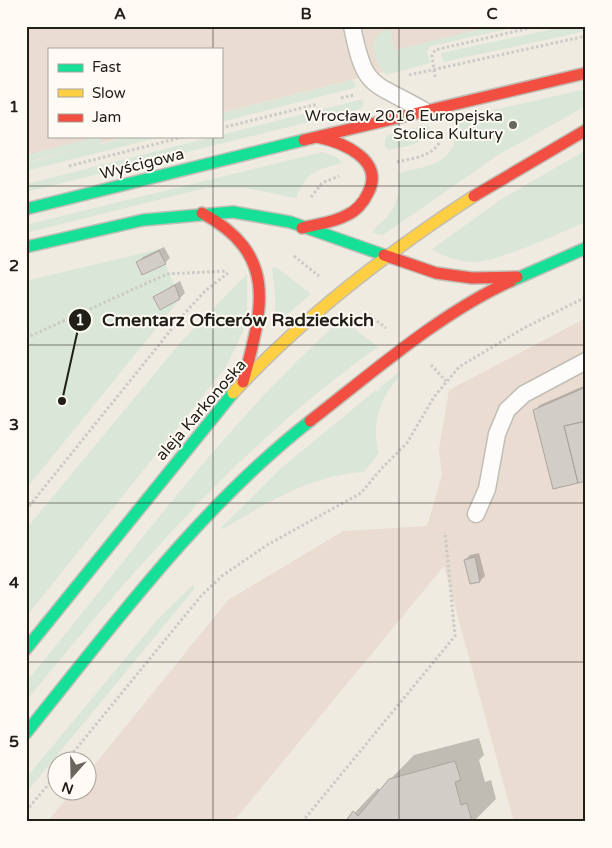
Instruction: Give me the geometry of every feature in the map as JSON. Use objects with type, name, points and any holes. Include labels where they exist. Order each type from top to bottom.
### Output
[{"type":"main road","name":"Wyścigowa","points":[[26,209],[423,110],[586,73]]},
{"type":"main road","name":"aleja Karkonoska","points":[[26,648],[243,382],[326,306],[387,257],[447,213],[554,146],[586,130]]},
{"type":"main road","points":[[302,228],[350,214],[362,203],[371,183],[370,168],[364,157],[354,148],[335,140],[316,137]]},
{"type":"main road","points":[[26,247],[143,220],[202,213],[233,212],[258,215],[455,277],[517,277]]},
{"type":"main road","points":[[202,213],[228,228],[243,242],[255,262],[260,283],[260,309],[243,382]]},
{"type":"main road","points":[[26,733],[158,568],[252,469],[287,439],[392,357],[483,294],[517,277],[586,248]]},
{"type":"lane","points":[[352,26],[358,54],[366,76],[384,91],[423,110]]},
{"type":"lane","points":[[476,514],[487,489],[497,434],[507,410],[524,394],[586,361]]},
{"type":"path","points":[[435,77],[432,56],[435,50],[538,26]]},
{"type":"path","points":[[404,77],[586,36]]},
{"type":"path","points":[[333,100],[356,94]]},
{"type":"path","points":[[222,128],[324,102]]},
{"type":"path","points":[[394,163],[431,151],[441,139],[443,129]]},
{"type":"path","points":[[62,168],[180,138]]},
{"type":"path","points":[[309,202],[314,190],[322,183],[348,173]]},
{"type":"path","points":[[294,256],[296,249]]},
{"type":"path","points":[[285,257],[294,256],[325,281]]},
{"type":"path","points":[[26,338],[167,274],[232,270],[205,291],[183,315],[26,510]]},
{"type":"path","points":[[76,750],[201,596],[222,576],[266,545],[361,494],[382,468],[407,443],[446,381],[459,367],[481,352],[524,328],[586,297]]},
{"type":"path","points":[[357,306],[388,329]]},
{"type":"path","points":[[436,368],[446,381]]},
{"type":"path","points":[[302,822],[455,636],[445,532]]},
{"type":"path","points":[[26,811],[48,785]]},
{"type":"shaded area","points":[[26,26],[515,26],[426,47],[386,71],[222,113],[222,48],[48,48],[48,138],[121,138],[26,162]]},
{"type":"shaded area","points":[[586,318],[586,822],[514,822],[444,566],[233,822],[47,822],[65,800],[98,800],[98,761],[228,600],[343,531],[427,526],[442,475],[439,449],[449,390]]},
{"type":"green space","points":[[492,26],[520,26],[431,46],[427,51],[430,63],[386,75],[381,69],[373,50],[376,38],[387,29],[391,32],[395,50]]},
{"type":"green space","points":[[568,26],[586,26],[586,31],[443,62],[441,53]]},
{"type":"green space","points":[[352,80],[356,85],[354,88],[222,122],[222,113]]},
{"type":"green space","points":[[586,89],[586,106],[498,155],[383,235],[373,233],[376,227],[390,213],[395,203],[399,191],[399,173],[433,164],[449,153],[455,133],[454,119]]},
{"type":"green space","points":[[363,99],[362,108],[357,110],[26,192],[26,184],[208,138],[222,138],[222,135]]},
{"type":"green space","points":[[427,125],[429,127],[427,133],[419,142],[389,150],[385,147],[385,139],[388,135]]},
{"type":"green space","points":[[91,138],[100,138],[101,144],[124,138],[156,138],[26,171],[26,163],[94,145],[26,162],[26,155]]},
{"type":"green space","points":[[586,150],[586,222],[516,251],[476,262],[448,257],[432,249],[500,200]]},
{"type":"green space","points":[[322,152],[337,157],[342,163],[313,173],[304,182],[296,198],[245,188],[206,188],[26,233],[26,225]]},
{"type":"green space","points":[[159,249],[180,299],[26,489],[26,281]]},
{"type":"green space","points":[[276,267],[311,294],[280,321],[275,316],[275,291],[272,268]]},
{"type":"green space","points":[[247,274],[247,323],[226,367],[26,617],[26,529],[180,343]]},
{"type":"green space","points":[[342,319],[378,347],[280,425],[234,467],[106,604],[26,701],[26,682],[177,494],[256,404],[298,360]]},
{"type":"green space","points":[[400,372],[379,411],[376,436],[379,453],[364,472],[326,478],[308,484],[273,500],[223,529],[221,528],[280,469]]},
{"type":"green space","points":[[193,585],[195,588],[61,750],[49,750],[159,618]]},
{"type":"green space","points":[[48,752],[48,766],[26,793],[26,778]]},
{"type":"building","points":[[159,251],[166,264],[142,275],[136,262]]},
{"type":"building","points":[[175,285],[180,299],[160,310],[153,297]]},
{"type":"building","points":[[586,387],[586,421],[564,426],[578,483],[553,489],[533,410]]},
{"type":"building","points":[[586,421],[586,481],[578,483],[564,426]]},
{"type":"building","points":[[475,557],[480,582],[470,584],[464,560]]},
{"type":"building","points":[[455,761],[461,780],[455,782],[461,805],[467,803],[472,822],[345,822],[353,811],[358,816],[389,779]]},
{"type":"traffic: fast","points":[[26,209],[304,140]]},
{"type":"traffic: fast","points":[[26,247],[143,220],[233,212],[290,222],[384,255]]},
{"type":"traffic: fast","points":[[511,281],[586,248]]},
{"type":"traffic: fast","points":[[26,649],[233,393]]},
{"type":"traffic: fast","points":[[26,733],[125,609],[195,529],[231,491],[310,421]]},
{"type":"traffic: slow","points":[[233,393],[317,312],[378,263],[474,196]]},
{"type":"traffic: jam","points":[[304,140],[586,73]]},
{"type":"traffic: jam","points":[[474,196],[586,130]]},
{"type":"traffic: jam","points":[[302,228],[331,222],[357,209],[368,193],[372,181],[371,171],[359,154],[338,143],[317,137]]},
{"type":"traffic: jam","points":[[202,213],[227,229],[244,247],[254,266],[259,286],[256,331],[243,382]]},
{"type":"traffic: jam","points":[[384,255],[436,273],[472,278],[517,277]]},
{"type":"traffic: jam","points":[[310,421],[407,345],[458,310],[511,281]]},
{"type":"place","name":"Wrocław 2016 Europejska Stolica Kultury","points":[[513,125]]},
{"type":"place","name":"Cmentarz Oficerów Radzieckich","points":[[62,401]]}]
